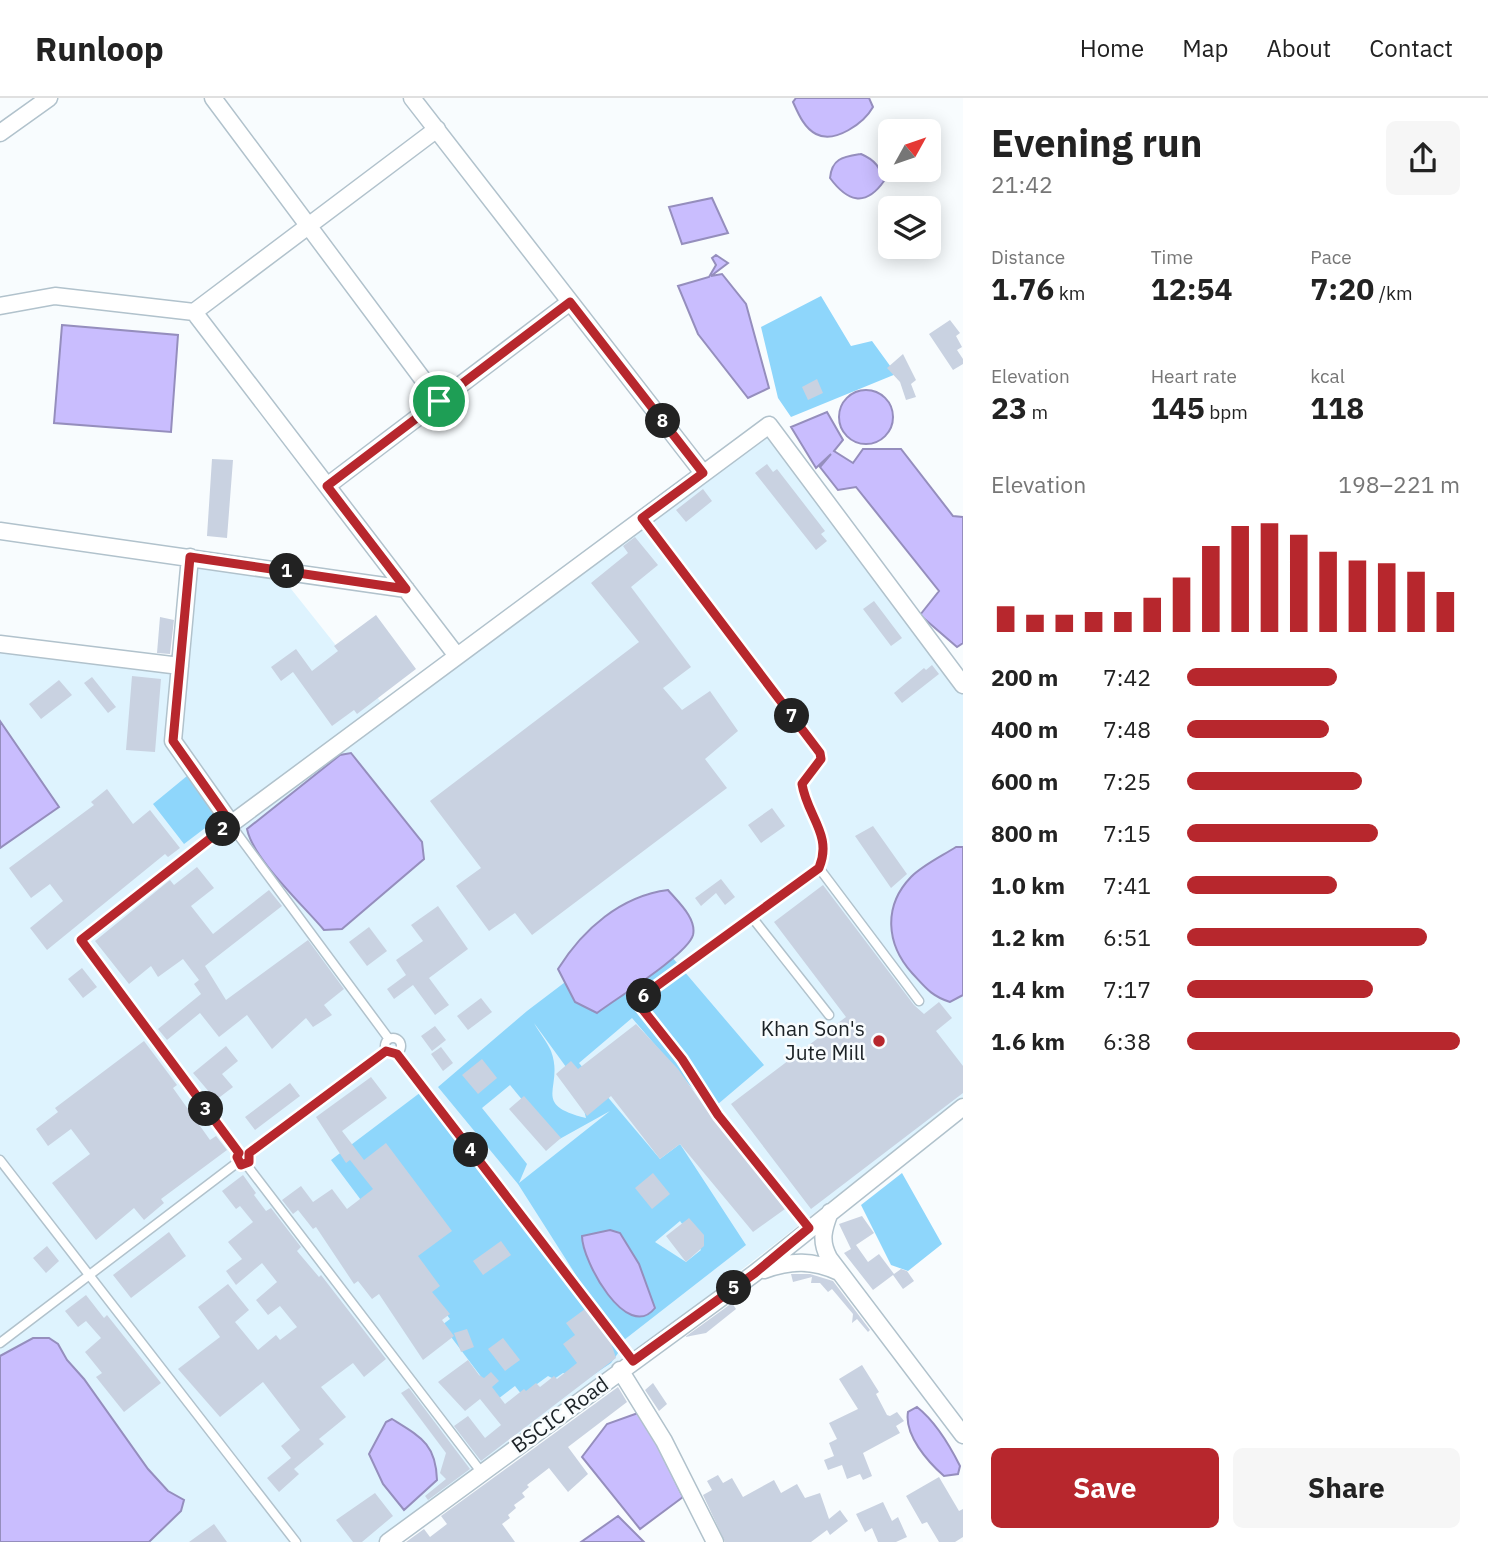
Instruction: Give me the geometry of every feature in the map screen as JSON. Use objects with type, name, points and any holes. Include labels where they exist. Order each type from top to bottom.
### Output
[{"type":"street","points":[[0,134],[49,98]]},
{"type":"street","points":[[213,98],[439,401]]},
{"type":"street","points":[[412,98],[703,473]]},
{"type":"street","points":[[0,308],[55,296],[194,312],[307,224],[437,129]]},
{"type":"street","points":[[327,486],[570,302]]},
{"type":"street","points":[[194,312],[457,656]]},
{"type":"street","points":[[190,557],[173,741],[231,824],[769,425],[963,685]]},
{"type":"street","points":[[0,531],[406,589]]},
{"type":"street","points":[[0,644],[180,666]]},
{"type":"street","name":"BSCIC Road","points":[[388,1542],[755,1273],[963,1107]]},
{"type":"street","points":[[832,1209],[822,1230],[823,1246],[839,1272],[963,1435]]},
{"type":"street","points":[[755,1273],[793,1262],[812,1262],[839,1272]]},
{"type":"street","points":[[627,1365],[715,1542]]},
{"type":"lane","points":[[642,518],[820,753],[821,759],[802,784],[804,798],[825,841],[825,853],[819,868],[636,1001],[682,1059],[718,1115],[809,1228]]},
{"type":"lane","points":[[397,1054],[401,1048],[400,1041],[389,1038],[231,824],[81,940],[241,1160],[482,1473]]},
{"type":"lane","points":[[819,868],[919,1001]]},
{"type":"lane","points":[[751,916],[829,1015]]},
{"type":"lane","points":[[386,1051],[385,1044],[389,1038]]},
{"type":"lane","points":[[0,1343],[386,1051]]},
{"type":"lane","points":[[386,1051],[397,1054],[627,1365]]},
{"type":"lane","points":[[0,1160],[296,1542]]},
{"type":"shaded area","points":[[796,98],[869,98],[873,107],[848,130],[824,136],[816,134],[805,124],[793,102]]},
{"type":"shaded area","points":[[861,154],[878,167],[878,182],[883,182],[870,195],[863,198],[850,196],[830,178],[836,162]]},
{"type":"shaded area","points":[[712,198],[728,233],[682,244],[669,207]]},
{"type":"shaded area","points":[[716,255],[728,263],[711,276],[722,274],[746,304],[769,388],[748,398],[698,334],[678,286],[709,277],[716,265],[712,258]]},
{"type":"shaded area","points":[[821,296],[851,346],[872,341],[896,374],[791,417],[778,398],[761,327]]},
{"type":"shaded area","points":[[62,325],[178,335],[171,432],[54,423]]},
{"type":"shaded area","points":[[866,390],[885,398],[893,417],[885,436],[866,444],[847,436],[839,417],[847,398]]},
{"type":"shaded area","points":[[827,412],[843,440],[834,451],[853,463],[863,449],[901,449],[953,516],[963,517],[963,643],[957,647],[920,615],[939,591],[856,487],[838,490],[820,467],[831,454],[816,468],[791,427]]},
{"type":"shaded area","points":[[769,422],[963,687],[963,1097],[639,1350],[382,1542],[0,1542],[0,641],[170,664],[187,563],[276,570],[381,702]]},
{"type":"shaded area","points":[[0,721],[59,807],[0,848]]},
{"type":"shaded area","points":[[351,753],[422,842],[424,859],[342,929],[324,930],[268,868],[251,841],[247,829],[340,755]]},
{"type":"shaded area","points":[[187,776],[217,819],[184,844],[153,804]]},
{"type":"shaded area","points":[[956,847],[963,847],[963,995],[950,1002],[929,990],[903,962],[893,938],[891,925],[896,900],[911,877]]},
{"type":"shaded area","points":[[668,890],[692,922],[693,935],[688,943],[666,964],[597,1013],[575,1002],[558,969],[568,954],[591,928],[619,907],[651,893]]},
{"type":"shaded area","points":[[643,923],[764,1065],[711,1110],[632,1018],[579,1063],[660,1159],[680,1144],[746,1245],[624,1340],[588,1294],[518,1184],[438,1087],[527,1011]],"holes":[[[534,1023],[577,1082],[586,1118],[558,1107],[554,1100],[554,1064],[551,1051]],[[510,1085],[556,1141],[610,1111],[519,1183],[527,1164],[482,1108]],[[680,1221],[701,1250],[686,1262],[655,1242]]]},
{"type":"shaded area","points":[[425,1089],[621,1349],[611,1363],[590,1377],[563,1373],[554,1379],[548,1376],[522,1395],[515,1386],[498,1399],[442,1325],[450,1319],[331,1160]]},
{"type":"shaded area","points":[[902,1173],[942,1244],[908,1271],[891,1265],[861,1205]]},
{"type":"shaded area","points":[[610,1230],[620,1233],[639,1264],[655,1308],[644,1316],[632,1315],[620,1307],[608,1294],[589,1263],[582,1236]]},
{"type":"shaded area","points":[[33,1338],[49,1338],[58,1344],[148,1469],[168,1491],[184,1500],[181,1511],[149,1542],[0,1542],[0,1356]]},
{"type":"shaded area","points":[[917,1407],[947,1442],[960,1466],[958,1474],[944,1476],[913,1439],[908,1412]]},
{"type":"shaded area","points":[[638,1413],[659,1447],[683,1497],[640,1529],[582,1457],[607,1424]]},
{"type":"shaded area","points":[[392,1419],[425,1443],[434,1458],[436,1468],[437,1480],[404,1510],[383,1484],[369,1454],[386,1422]]},
{"type":"shaded area","points":[[618,1516],[644,1542],[581,1542]]},
{"type":"building","points":[[950,320],[960,333],[956,336],[962,347],[957,350],[963,359],[963,364],[953,370],[929,334]]},
{"type":"building","points":[[903,354],[916,380],[911,384],[916,397],[906,400],[900,382],[887,368]]},
{"type":"building","points":[[817,379],[823,393],[808,400],[802,387]]},
{"type":"building","points":[[212,459],[233,460],[227,538],[207,536]]},
{"type":"building","points":[[767,464],[773,472],[777,469],[825,531],[821,534],[827,541],[816,550],[755,473]]},
{"type":"building","points":[[703,489],[712,501],[686,522],[676,510]]},
{"type":"building","points":[[635,537],[658,565],[631,587],[691,667],[663,688],[682,710],[710,691],[738,731],[705,759],[727,788],[532,935],[515,913],[489,931],[456,886],[481,868],[430,801],[639,642],[591,583],[628,553],[623,546]]},
{"type":"building","points":[[874,601],[902,638],[891,646],[863,609]]},
{"type":"building","points":[[376,615],[416,669],[357,714],[354,710],[332,726],[293,672],[281,681],[271,667],[296,649],[312,671],[338,651],[334,646]]},
{"type":"building","points":[[160,617],[174,620],[170,654],[157,653]]},
{"type":"building","points":[[932,665],[939,674],[902,703],[894,693],[924,668],[926,670]]},
{"type":"building","points":[[132,676],[161,679],[155,752],[126,750]]},
{"type":"building","points":[[92,677],[116,707],[108,713],[84,683]]},
{"type":"building","points":[[59,680],[72,695],[41,719],[29,704]]},
{"type":"building","points":[[107,789],[133,824],[150,810],[180,848],[168,857],[165,854],[47,950],[30,928],[63,901],[50,884],[31,898],[9,868],[94,805],[91,802]]},
{"type":"building","points":[[772,808],[785,826],[761,843],[748,825]]},
{"type":"building","points":[[873,826],[907,874],[891,888],[855,836]]},
{"type":"building","points":[[197,867],[214,888],[191,906],[213,934],[269,890],[282,906],[205,966],[226,1000],[308,940],[344,989],[324,1005],[332,1015],[313,1027],[306,1018],[272,1049],[247,1015],[219,1037],[200,1013],[167,1040],[158,1029],[201,994],[194,984],[199,980],[183,959],[158,977],[151,966],[129,984],[95,941],[170,880],[174,885]]},
{"type":"building","points":[[721,879],[735,897],[725,905],[716,893],[701,906],[695,898]]},
{"type":"building","name":"Khan Son's Jute Mill","points":[[823,885],[914,1005],[924,1014],[939,1002],[952,1018],[936,1031],[963,1066],[963,1093],[811,1209],[731,1104],[846,1017],[774,922]]},
{"type":"building","points":[[438,906],[468,949],[429,978],[449,1005],[435,1015],[413,985],[394,999],[387,989],[406,975],[396,960],[423,941],[411,925]]},
{"type":"building","points":[[369,927],[387,951],[367,966],[349,942]]},
{"type":"building","points":[[82,968],[97,987],[83,998],[68,979]]},
{"type":"building","points":[[481,998],[492,1012],[468,1030],[457,1016]]},
{"type":"building","points":[[636,1024],[678,1069],[713,1119],[785,1209],[753,1232],[680,1144],[660,1159],[611,1096],[587,1116],[556,1074],[571,1061],[578,1069]]},
{"type":"building","points":[[435,1026],[446,1040],[432,1051],[421,1036]]},
{"type":"building","points":[[144,1041],[177,1085],[173,1088],[210,1140],[216,1136],[227,1150],[161,1199],[164,1203],[144,1220],[134,1208],[96,1240],[52,1183],[90,1154],[71,1129],[48,1146],[36,1129],[58,1112],[55,1108]]},
{"type":"building","points":[[226,1046],[238,1061],[222,1074],[233,1087],[216,1100],[193,1073]]},
{"type":"building","points":[[441,1047],[453,1063],[443,1071],[431,1054]]},
{"type":"building","points":[[482,1059],[497,1078],[478,1094],[462,1075]]},
{"type":"building","points":[[371,1077],[387,1098],[342,1131],[364,1160],[386,1143],[452,1231],[418,1256],[440,1286],[432,1292],[450,1314],[442,1320],[454,1336],[423,1360],[379,1294],[372,1299],[358,1281],[354,1284],[316,1227],[313,1229],[298,1210],[293,1214],[282,1200],[301,1186],[313,1202],[332,1189],[347,1209],[373,1189],[350,1160],[346,1163],[316,1117]]},
{"type":"building","points":[[290,1083],[300,1096],[255,1130],[245,1117]]},
{"type":"building","points":[[524,1096],[561,1138],[546,1151],[509,1109]]},
{"type":"building","points":[[653,1173],[670,1194],[652,1209],[635,1188]]},
{"type":"building","points":[[243,1175],[266,1211],[271,1208],[301,1247],[297,1251],[319,1277],[321,1275],[386,1359],[364,1377],[353,1363],[321,1387],[346,1417],[319,1439],[324,1444],[294,1469],[299,1474],[279,1492],[267,1478],[291,1458],[281,1446],[300,1430],[263,1382],[220,1417],[178,1369],[220,1337],[198,1307],[228,1284],[249,1310],[235,1322],[258,1350],[276,1335],[280,1340],[297,1327],[280,1306],[268,1315],[256,1300],[277,1282],[262,1263],[236,1285],[226,1271],[242,1259],[228,1242],[253,1222],[240,1206],[236,1209],[222,1191]]},
{"type":"building","points":[[862,1216],[874,1233],[856,1245],[868,1262],[879,1254],[894,1274],[901,1269],[907,1271],[914,1281],[903,1289],[893,1275],[873,1290],[844,1253],[851,1249],[839,1224]]},
{"type":"building","points":[[689,1218],[704,1235],[704,1246],[686,1262],[666,1236]]},
{"type":"building","points":[[169,1232],[186,1256],[131,1298],[113,1275]]},
{"type":"building","points":[[501,1241],[511,1255],[483,1275],[473,1261]]},
{"type":"building","points":[[47,1246],[59,1261],[46,1273],[33,1258]]},
{"type":"building","points":[[791,1274],[810,1274],[833,1281],[870,1330],[868,1332],[857,1319],[852,1323],[853,1314],[832,1289],[828,1292],[820,1283],[811,1283],[812,1277],[793,1282]]},
{"type":"building","points":[[86,1295],[104,1318],[107,1315],[161,1383],[124,1412],[96,1377],[102,1373],[85,1352],[101,1338],[86,1321],[78,1327],[65,1311]]},
{"type":"building","points":[[732,1303],[736,1309],[706,1333],[685,1337]]},
{"type":"building","points":[[585,1309],[611,1343],[616,1358],[481,1461],[454,1426],[468,1416],[485,1438],[501,1425],[480,1399],[465,1411],[438,1382],[468,1360],[479,1375],[484,1378],[491,1372],[499,1381],[492,1387],[505,1404],[536,1383],[540,1387],[554,1376],[557,1379],[577,1363],[563,1344],[575,1335],[566,1323]]},
{"type":"building","points":[[467,1329],[474,1347],[461,1352],[454,1333]]},
{"type":"building","points":[[503,1338],[520,1360],[505,1371],[488,1349]]},
{"type":"building","points":[[862,1365],[879,1392],[876,1394],[887,1415],[897,1412],[904,1421],[896,1426],[900,1433],[863,1453],[872,1476],[863,1480],[860,1474],[847,1479],[842,1465],[828,1470],[824,1460],[834,1456],[829,1443],[837,1439],[829,1423],[858,1409],[839,1379]]},
{"type":"building","points":[[653,1383],[667,1404],[659,1411],[645,1390]]},
{"type":"building","points":[[618,1387],[627,1402],[568,1447],[588,1474],[568,1492],[549,1468],[527,1485],[529,1487],[522,1493],[525,1497],[514,1505],[516,1508],[508,1515],[510,1518],[502,1524],[515,1542],[406,1542],[424,1529],[430,1537],[447,1524],[441,1516]]},
{"type":"building","points":[[409,1388],[470,1469],[428,1500],[425,1496],[446,1479],[440,1473],[446,1453],[401,1393]]},
{"type":"building","points":[[718,1475],[723,1483],[732,1478],[743,1497],[774,1480],[781,1493],[797,1484],[805,1498],[820,1493],[829,1519],[840,1510],[848,1521],[830,1535],[827,1530],[811,1542],[725,1542],[703,1495],[712,1490],[707,1481]]},
{"type":"building","points":[[939,1477],[959,1511],[963,1509],[963,1537],[955,1542],[939,1542],[927,1522],[922,1524],[906,1496]]},
{"type":"building","points":[[375,1493],[393,1516],[362,1542],[353,1542],[336,1520]]},
{"type":"building","points":[[883,1502],[892,1521],[898,1517],[907,1537],[896,1542],[878,1542],[872,1528],[865,1532],[856,1514]]},
{"type":"building","points":[[214,1524],[227,1542],[189,1542]]},
{"type":"place","name":"Khan Son's Jute Mill","points":[[879,1041]]},
{"type":"route","points":[[570,302],[703,473],[642,518],[820,753],[821,759],[802,784],[804,798],[825,841],[825,853],[819,868],[636,1001],[657,1031],[682,1059],[718,1115],[809,1228],[755,1273],[633,1361],[397,1054],[386,1051],[249,1153],[249,1162],[241,1165],[237,1157],[239,1153],[81,940],[226,826],[228,819],[173,741],[190,557],[406,589],[327,486],[439,401],[570,302]]}]
